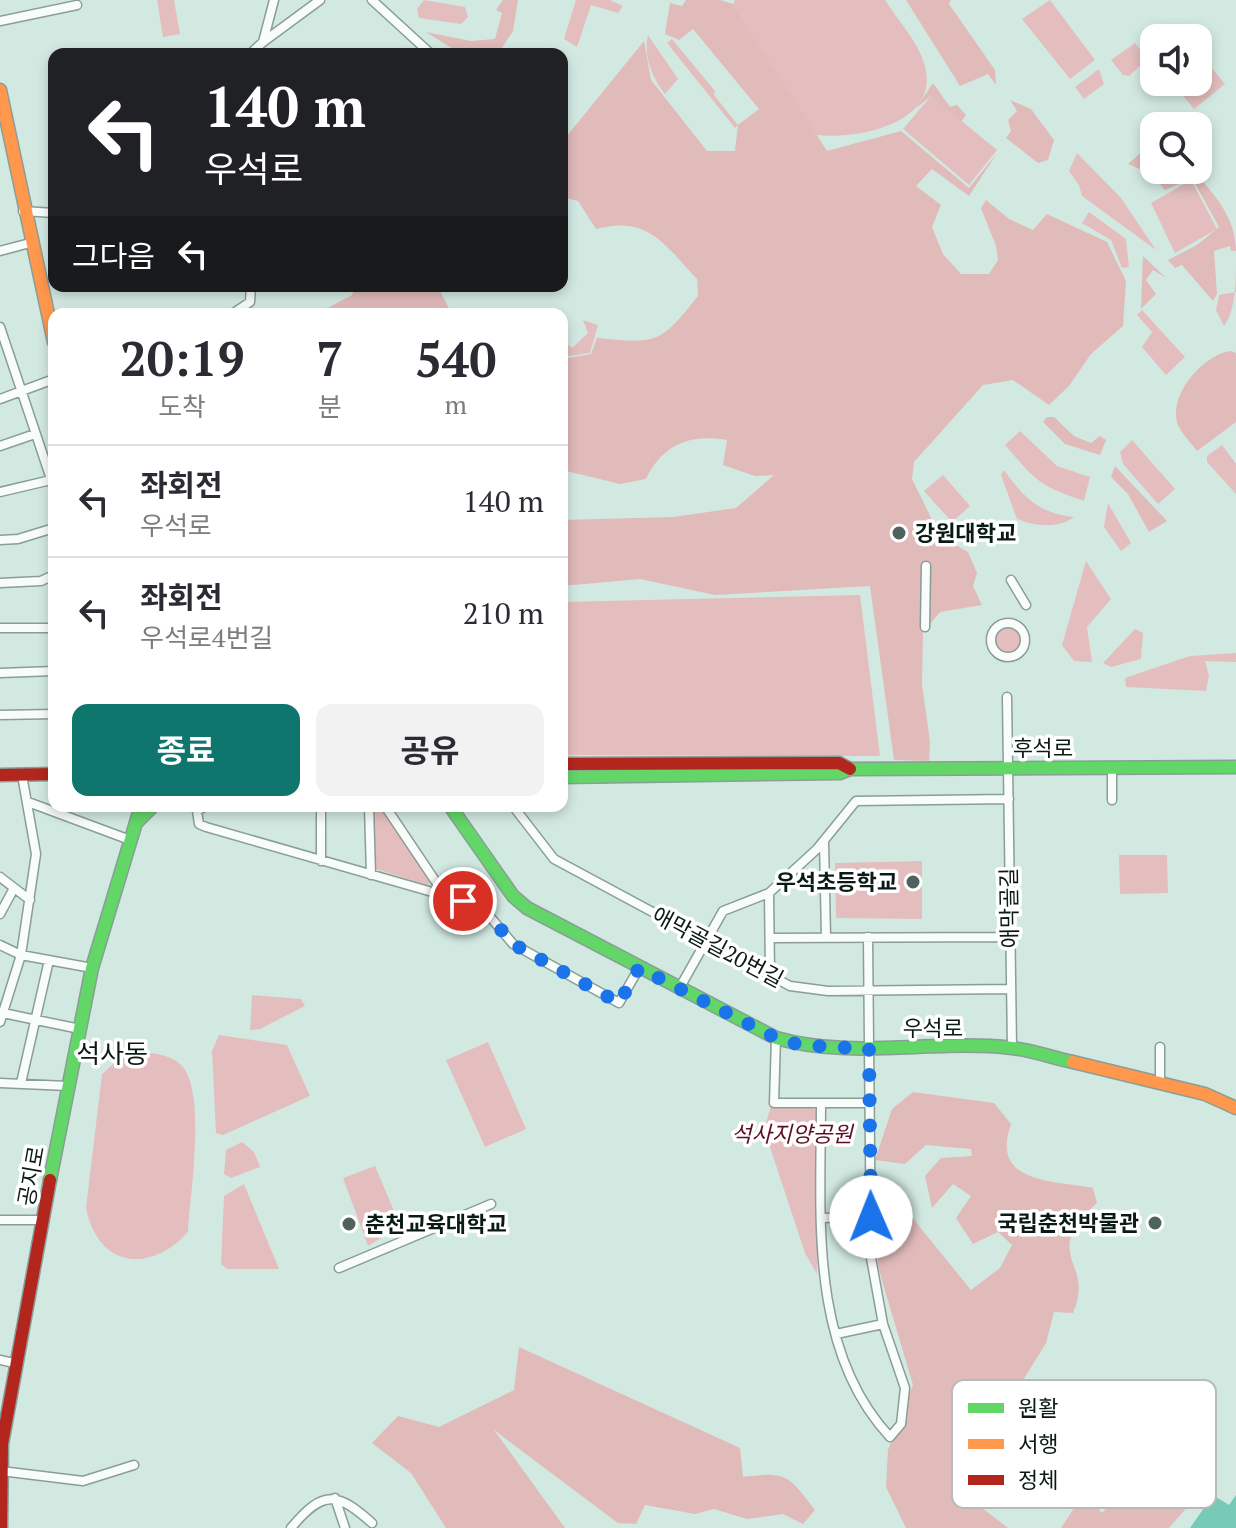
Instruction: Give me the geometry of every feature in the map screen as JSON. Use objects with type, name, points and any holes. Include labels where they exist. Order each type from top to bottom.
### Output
[{"type":"street","points":[[263,42],[274,0]]},
{"type":"street","points":[[256,48],[320,0]]},
{"type":"street","points":[[372,0],[424,48]]},
{"type":"street","points":[[0,21],[77,5]]},
{"type":"street","points":[[0,90],[23,211],[48,317]]},
{"type":"street","points":[[23,211],[48,213]]},
{"type":"street","points":[[0,251],[30,243]]},
{"type":"street","points":[[241,308],[250,302],[251,292]]},
{"type":"street","points":[[0,327],[2,343],[48,470]]},
{"type":"street","points":[[0,399],[48,381]]},
{"type":"street","points":[[0,446],[35,434]]},
{"type":"street","points":[[0,492],[48,485]]},
{"type":"street","points":[[0,540],[18,539],[48,530]]},
{"type":"street","points":[[925,627],[926,566]]},
{"type":"street","points":[[0,583],[41,581],[48,578]]},
{"type":"street","points":[[1011,580],[1026,605]]},
{"type":"street","points":[[1009,624],[1020,629],[1024,645],[1016,655],[1006,657],[992,647],[991,636],[998,626],[1009,624]]},
{"type":"street","points":[[0,628],[48,628]]},
{"type":"street","points":[[0,673],[48,671]]},
{"type":"street","name":"애막골길","points":[[1007,697],[1012,1048]]},
{"type":"street","points":[[0,715],[48,714]]},
{"type":"street","name":"후석로","points":[[568,764],[839,763],[850,769]]},
{"type":"street","name":"후석로","points":[[568,777],[840,773],[850,769],[1236,767]]},
{"type":"street","points":[[1112,768],[1112,800]]},
{"type":"street","points":[[0,775],[48,774]]},
{"type":"street","points":[[22,775],[36,854],[21,955],[2,1017],[34,1019],[80,1029]]},
{"type":"street","points":[[679,989],[723,911],[769,893],[824,841],[856,801],[1009,799]]},
{"type":"street","points":[[28,802],[48,809]]},
{"type":"street","points":[[55,812],[130,840]]},
{"type":"street","points":[[134,812],[135,825]]},
{"type":"street","name":"공지로","points":[[1,1528],[6,1406],[14,1363],[92,968],[139,812]]},
{"type":"street","points":[[135,825],[147,812]]},
{"type":"street","points":[[197,812],[199,824],[481,906],[513,944],[619,1003],[639,968]]},
{"type":"street","points":[[321,812],[321,861]]},
{"type":"street","points":[[369,812],[371,875]]},
{"type":"street","points":[[389,812],[446,897]]},
{"type":"street","name":"우석로","points":[[454,812],[513,896],[527,908],[776,1038],[800,1045],[869,1049],[1012,1048],[1205,1094],[1236,1108]]},
{"type":"street","name":"애막골길20번길","points":[[518,812],[554,859],[790,986],[869,990],[1010,989]]},
{"type":"street","points":[[824,841],[826,938]]},
{"type":"street","points":[[0,877],[13,890],[30,900]]},
{"type":"street","points":[[0,914],[13,890]]},
{"type":"street","points":[[769,893],[770,974]]},
{"type":"street","points":[[821,1104],[821,1262],[836,1334],[851,1376],[890,1437],[901,1424],[905,1388],[883,1324],[871,1258],[868,937]]},
{"type":"street","points":[[771,938],[1010,937]]},
{"type":"street","points":[[0,945],[21,955],[92,968]]},
{"type":"street","points":[[21,1083],[49,960]]},
{"type":"street","points":[[776,1038],[774,1103],[868,1103]]},
{"type":"street","points":[[1160,1047],[1160,1082]]},
{"type":"street","points":[[0,1083],[68,1086]]},
{"type":"street","points":[[339,1268],[491,1204]]},
{"type":"street","points":[[821,1218],[871,1217]]},
{"type":"street","points":[[0,1220],[44,1220]]},
{"type":"street","points":[[836,1334],[883,1324]]},
{"type":"street","points":[[0,1360],[14,1363]]},
{"type":"street","points":[[1,1471],[83,1481],[134,1465]]},
{"type":"street","points":[[335,1498],[345,1528]]},
{"type":"street","points":[[291,1528],[301,1516],[335,1498],[344,1499],[372,1523]]},
{"type":"green space","points":[[157,0],[174,0],[180,34],[163,37]]},
{"type":"green space","points":[[424,0],[465,7],[468,17],[461,24],[419,18],[417,9]]},
{"type":"green space","points":[[576,0],[610,0],[623,6],[618,13],[591,5],[577,47],[564,39]]},
{"type":"green space","points":[[735,0],[885,0],[912,39],[924,63],[927,84],[921,100],[910,113],[874,130],[834,136],[816,135],[733,4]]},
{"type":"green space","points":[[1050,0],[1095,60],[1070,79],[1022,19]]},
{"type":"green space","points":[[648,35],[678,79],[665,94],[650,66]]},
{"type":"green space","points":[[672,39],[715,91],[714,95],[738,125],[735,128],[667,43]]},
{"type":"green space","points":[[1135,43],[1140,50],[1140,66],[1129,76],[1123,75],[1111,60]]},
{"type":"green space","points":[[1212,68],[1225,84],[1212,94]]},
{"type":"green space","points":[[1099,69],[1104,84],[1084,99],[1075,87]]},
{"type":"green space","points":[[931,96],[997,150],[969,185],[903,129]]},
{"type":"green space","points":[[1183,96],[1210,96],[1194,109]]},
{"type":"green space","points":[[1077,153],[1121,198],[1156,250],[1082,196],[1079,185],[1069,171]]},
{"type":"green space","points":[[1184,184],[1193,184],[1217,229],[1175,253],[1151,203]]},
{"type":"green space","points":[[1089,212],[1126,239],[1129,267],[1122,268],[1111,240],[1082,223]]},
{"type":"green space","points":[[1235,292],[1224,326],[1216,310],[1219,295]]},
{"type":"green space","points":[[1142,310],[1185,357],[1166,375],[1142,347],[1152,332],[1137,315]]},
{"type":"green space","points":[[583,320],[598,325],[590,353],[568,356],[568,345],[572,348],[588,333]]},
{"type":"green space","points":[[1020,431],[1057,466],[1090,477],[1084,501],[1047,486],[1024,467],[1005,445]]},
{"type":"green space","points":[[1132,440],[1175,489],[1158,504],[1123,464],[1120,452]]},
{"type":"green space","points":[[1222,445],[1236,464],[1236,494],[1207,462],[1207,456]]},
{"type":"green space","points":[[1004,470],[1033,502],[1051,512],[1074,517],[1046,525],[1017,519],[1001,475]]},
{"type":"green space","points":[[943,475],[970,506],[952,522],[924,491]]},
{"type":"green space","points":[[1108,503],[1131,543],[1121,551],[1104,527]]},
{"type":"green space","points":[[1086,561],[1111,599],[1087,627],[1092,662],[1074,661],[1062,645]]},
{"type":"green space","points":[[860,595],[880,756],[568,755],[568,602]]},
{"type":"green space","points":[[1008,628],[1018,632],[1022,642],[1018,652],[1008,656],[998,652],[994,642],[998,632]]},
{"type":"green space","points":[[1135,629],[1143,633],[1141,659],[1111,667],[1103,663]]},
{"type":"green space","points":[[1236,653],[1236,662],[1205,661],[1209,675],[1206,691],[1126,687],[1125,678],[1190,656]]},
{"type":"green space","points":[[371,812],[383,812],[431,881],[427,885],[373,868]]},
{"type":"green space","points":[[1119,855],[1167,855],[1168,893],[1120,894]]},
{"type":"green space","points":[[922,861],[922,919],[836,918],[835,863]]},
{"type":"green space","points":[[252,995],[301,999],[305,1006],[260,1029],[250,1030]]},
{"type":"green space","points":[[219,1035],[287,1045],[310,1096],[223,1135],[216,1133],[212,1051]]},
{"type":"green space","points":[[488,1042],[526,1129],[485,1147],[446,1060]]},
{"type":"green space","points":[[137,1052],[168,1057],[183,1067],[190,1081],[195,1122],[188,1232],[158,1254],[142,1259],[114,1253],[102,1243],[92,1228],[86,1208],[102,1074],[121,1057]]},
{"type":"green space","name":"석사지양공원","points":[[771,1106],[812,1107],[817,1111],[817,1274],[805,1253],[764,1129]]},
{"type":"green space","points":[[242,1142],[254,1152],[260,1167],[231,1178],[224,1174],[226,1150]]},
{"type":"green space","points":[[375,1166],[397,1218],[389,1233],[368,1246],[343,1178]]},
{"type":"green space","points":[[244,1184],[279,1269],[227,1269],[221,1264],[224,1196]]},
{"type":"shaded area","points":[[503,0],[518,0],[513,31],[502,48],[451,48],[426,32],[471,41],[495,39],[502,13],[496,10]]},
{"type":"shaded area","points":[[686,0],[720,0],[733,4],[827,151],[901,131],[969,188],[997,153],[969,196],[932,169],[916,186],[941,205],[932,227],[943,254],[961,274],[989,274],[998,260],[996,246],[981,208],[986,200],[1009,219],[1033,230],[1047,214],[1107,242],[1126,281],[1123,326],[1091,354],[1069,386],[1049,405],[1013,380],[983,385],[914,462],[912,479],[940,536],[968,552],[977,573],[973,586],[982,605],[940,612],[923,632],[922,684],[930,742],[929,761],[894,760],[870,586],[715,595],[640,579],[568,585],[568,520],[673,517],[736,508],[774,475],[755,476],[723,465],[727,440],[714,439],[690,440],[679,444],[661,457],[646,479],[620,484],[568,471],[568,358],[591,354],[597,338],[633,341],[656,337],[675,324],[698,296],[697,279],[654,236],[629,226],[596,229],[578,201],[568,198],[568,135],[644,41],[651,80],[707,151],[735,151],[738,125],[759,109],[693,29],[679,40],[665,34],[670,3],[682,6]]},
{"type":"shaded area","points":[[906,0],[951,0],[949,4],[995,70],[996,85],[988,74],[960,86]]},
{"type":"shaded area","points":[[933,83],[950,107],[957,105],[966,115],[961,122],[931,96],[916,108]]},
{"type":"shaded area","points":[[1010,100],[1031,109],[1054,140],[1048,160],[1038,163],[1006,138],[1011,131],[1008,120],[1017,111]]},
{"type":"shaded area","points":[[1140,153],[1140,169],[1128,164]]},
{"type":"shaded area","points":[[1160,184],[1178,184],[1165,190]]},
{"type":"shaded area","points":[[1195,184],[1204,184],[1216,197],[1228,217],[1235,239],[1236,251],[1231,251],[1230,246],[1214,251],[1217,294],[1213,301],[1182,265],[1175,268],[1168,260],[1197,245],[1219,227]]},
{"type":"shaded area","points":[[1143,256],[1166,278],[1153,270],[1146,280],[1156,294],[1141,309]]},
{"type":"shaded area","points":[[353,292],[441,292],[449,308],[327,308]]},
{"type":"shaded area","points":[[1231,351],[1236,353],[1236,422],[1197,451],[1178,425],[1178,401],[1199,368]]},
{"type":"shaded area","points":[[1047,417],[1054,417],[1074,436],[1091,443],[1100,436],[1106,440],[1100,455],[1065,444],[1043,422]]},
{"type":"shaded area","points":[[1115,466],[1167,521],[1149,532],[1128,494],[1111,477]]},
{"type":"shaded area","points":[[913,1092],[994,1103],[1011,1124],[1007,1143],[1009,1158],[1016,1168],[1043,1180],[1093,1188],[1097,1203],[1080,1221],[1070,1248],[1078,1281],[1073,1313],[1054,1312],[1046,1343],[1023,1380],[952,1380],[952,1508],[982,1508],[1008,1528],[906,1528],[886,1487],[888,1450],[913,1385],[878,1267],[877,1196],[893,1194],[971,1290],[1000,1268],[1012,1245],[998,1232],[973,1244],[956,1218],[971,1196],[953,1184],[932,1208],[925,1176],[941,1158],[972,1156],[971,1149],[926,1145],[905,1164],[875,1160],[892,1109]]},
{"type":"shaded area","points":[[519,1347],[740,1448],[743,1477],[769,1475],[786,1478],[815,1510],[803,1524],[783,1514],[747,1519],[714,1509],[695,1514],[645,1505],[636,1524],[618,1523],[494,1430],[565,1528],[446,1528],[411,1473],[372,1443],[398,1416],[439,1427],[514,1390]]},
{"type":"shaded area","points":[[1236,1495],[1236,1528],[1190,1528],[1204,1508],[1216,1508],[1216,1497],[1229,1505]]},
{"type":"shaded area","points":[[1074,1508],[1098,1508],[1102,1513],[1107,1508],[1186,1508],[1169,1528],[1061,1528]]},
{"type":"traffic: fast","points":[[568,777],[840,773],[850,769],[1236,767]]},
{"type":"traffic: fast","points":[[50,1180],[92,968],[139,812]]},
{"type":"traffic: fast","points":[[137,822],[147,812]]},
{"type":"traffic: fast","points":[[454,812],[513,896],[527,908],[776,1038],[834,1048],[1012,1048],[1073,1062]]},
{"type":"traffic: slow","points":[[0,90],[48,314]]},
{"type":"traffic: slow","points":[[1073,1062],[1205,1094],[1236,1108]]},
{"type":"traffic: jam","points":[[568,764],[839,763],[850,769]]},
{"type":"traffic: jam","points":[[0,775],[48,774]]},
{"type":"traffic: jam","points":[[1,1528],[2,1444],[50,1180]]},
{"type":"place","name":"강원대학교","points":[[899,533]]},
{"type":"place","name":"우석초등학교","points":[[913,882]]},
{"type":"place","name":"국립춘천박물관","points":[[1155,1223]]},
{"type":"place","name":"춘천교육대학교","points":[[349,1224]]},
{"type":"district","name":"석사동","points":[[112,1054]]},
{"type":"route","points":[[463,901],[481,906],[501,934],[513,944],[619,1003],[639,968],[776,1038],[800,1045],[869,1049],[871,1217]]}]
